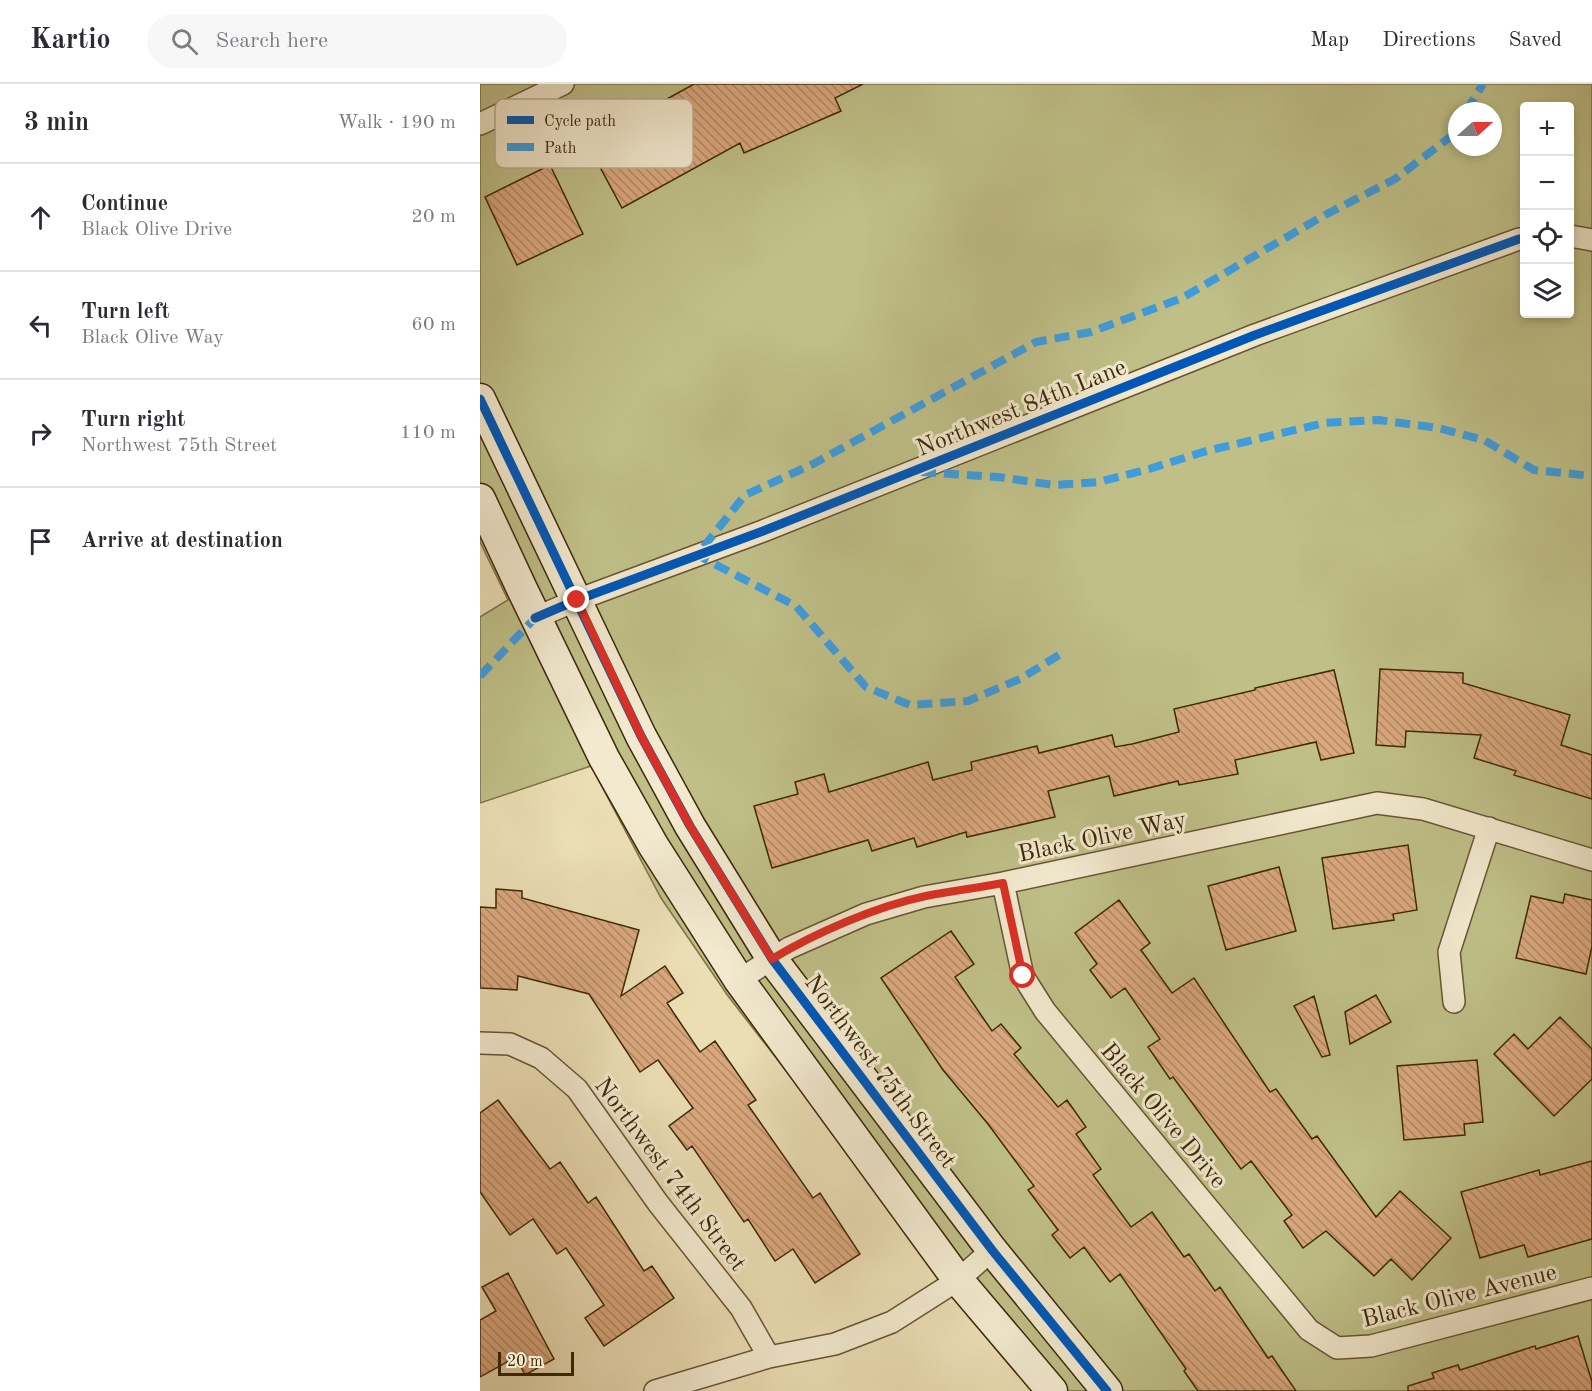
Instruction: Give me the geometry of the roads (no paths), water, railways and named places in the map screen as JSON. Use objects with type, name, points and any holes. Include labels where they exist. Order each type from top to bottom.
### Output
[{"type":"street","points":[[532,99],[563,84]]},
{"type":"street","points":[[480,124],[495,117]]},
{"type":"street","points":[[1574,237],[1592,240]]},
{"type":"street","name":"Northwest 84th Lane","points":[[535,618],[577,600],[763,531],[1255,335],[1520,240]]},
{"type":"street","name":"Northwest 75th Street","points":[[480,399],[641,736],[690,826],[772,959],[992,1250],[1107,1391]]},
{"type":"street","points":[[480,499],[604,758],[653,845],[739,980],[958,1280],[1052,1391]]},
{"type":"street","name":"Black Olive Way","points":[[739,980],[789,948],[866,914],[924,897],[1003,883],[1377,803],[1423,809],[1592,860]]},
{"type":"street","points":[[1454,1002],[1449,952],[1489,828]]},
{"type":"street","name":"Black Olive Drive","points":[[1003,883],[1023,976],[1045,1011],[1309,1330],[1337,1348]]},
{"type":"street","name":"Northwest 74th Street","points":[[480,1043],[510,1044],[541,1058],[577,1089],[658,1203],[741,1308],[769,1357]]},
{"type":"street","points":[[655,1391],[769,1357],[835,1344],[892,1322],[958,1280],[992,1250]]},
{"type":"street","name":"Black Olive Avenue","points":[[1337,1348],[1371,1346],[1592,1288]]}]
